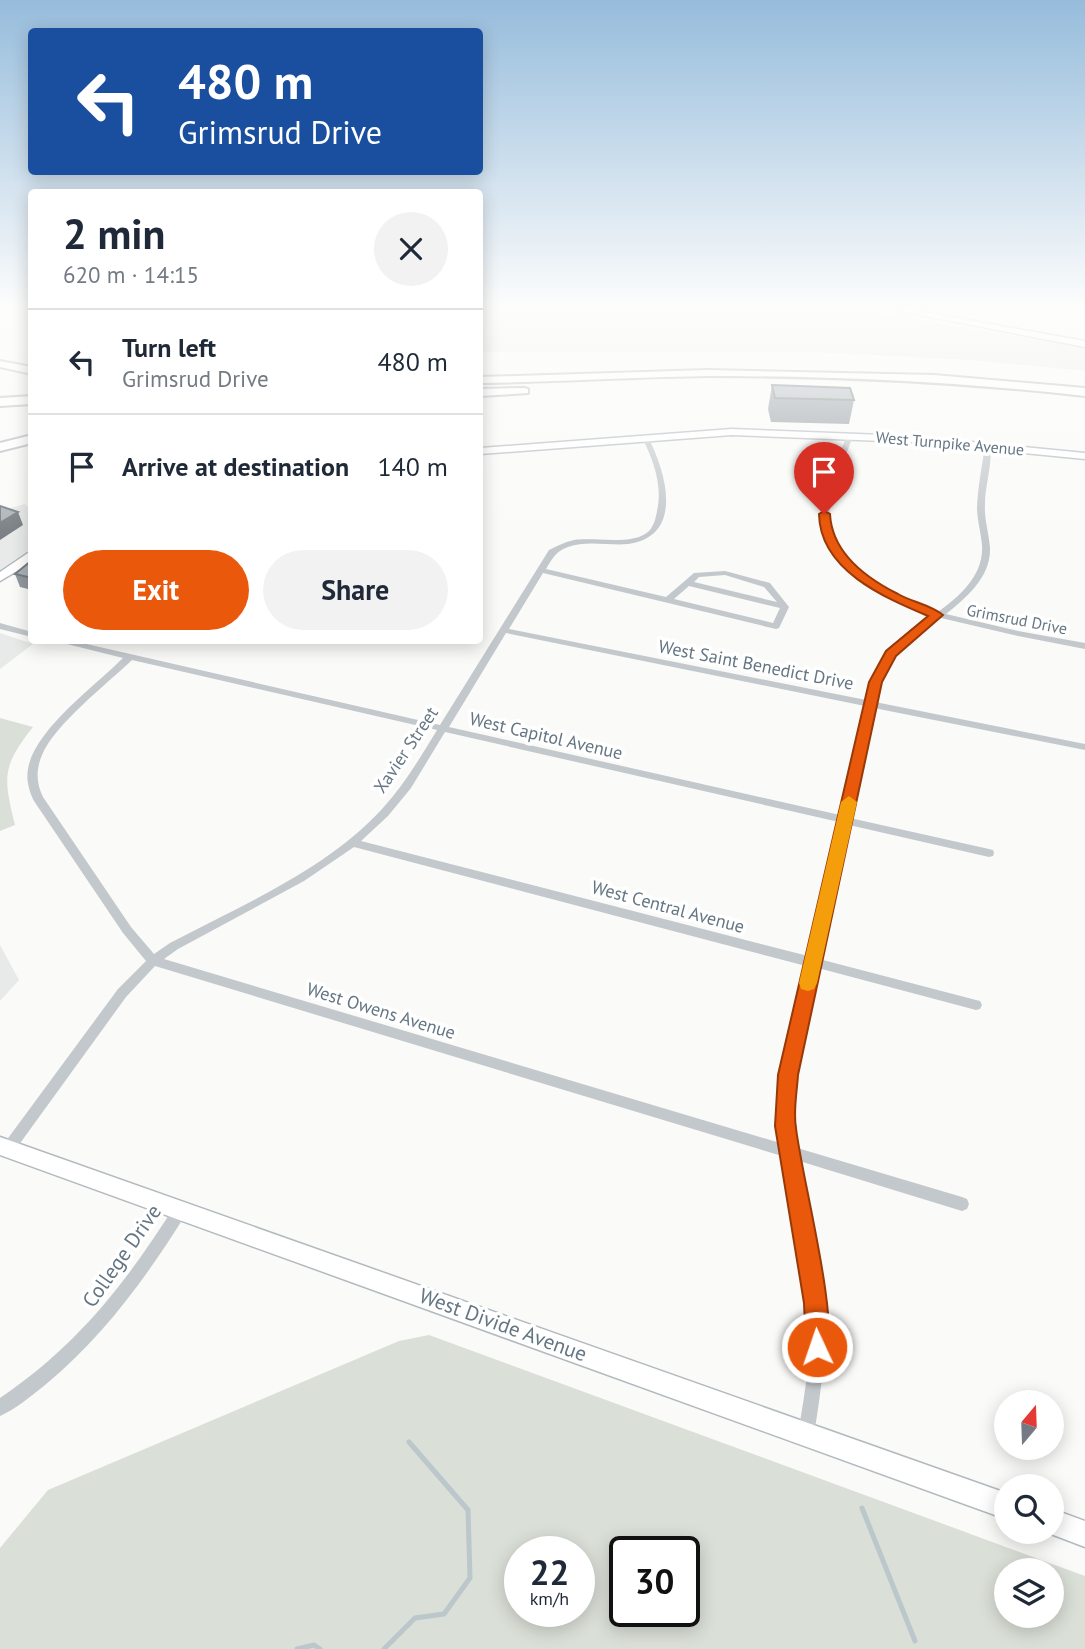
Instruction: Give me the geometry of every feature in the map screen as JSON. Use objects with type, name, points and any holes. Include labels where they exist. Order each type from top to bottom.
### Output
[{"type":"highway","points":[[483,392],[594,387]]},
{"type":"highway","points":[[847,387],[964,393],[1085,404]]},
{"type":"highway","points":[[1041,387],[1085,391]]},
{"type":"highway","points":[[0,401],[28,400]]},
{"type":"highway","points":[[0,411],[28,410]]},
{"type":"highway","points":[[0,447],[28,440]]},
{"type":"street","name":"West Turnpike Avenue","points":[[483,451],[732,432],[849,436],[1085,456]]},
{"type":"street","name":"Grimsrud Drive","points":[[849,436],[825,508],[825,528],[830,542],[844,562],[861,577],[893,597],[936,615],[1085,646]]},
{"type":"street","name":"Xavier Street","points":[[4,1147],[122,993],[153,961],[174,946],[310,872],[351,842],[399,797],[552,552],[564,545],[631,541],[653,532],[662,501],[663,481],[645,437]]},
{"type":"street","points":[[806,1434],[816,1370],[817,1325],[788,1151],[784,1108],[786,1090],[870,704],[884,663],[899,645],[970,588],[984,564],[986,546],[981,504],[988,446]]},
{"type":"street","points":[[0,576],[28,558]]},
{"type":"street","points":[[540,570],[776,626],[785,607]]},
{"type":"street","points":[[668,600],[705,572],[725,573],[758,580],[767,585],[785,607]]},
{"type":"street","points":[[688,583],[785,607]]},
{"type":"street","points":[[0,626],[28,634]]},
{"type":"street","name":"West Saint Benedict Drive","points":[[503,630],[1085,747]]},
{"type":"street","name":"West Capitol Avenue","points":[[73,644],[989,853]]},
{"type":"street","points":[[130,657],[46,741],[35,760],[32,775],[38,798],[127,930],[153,961]]},
{"type":"street","name":"West Central Avenue","points":[[351,842],[976,1005]]},
{"type":"street","name":"West Owens Avenue","points":[[153,961],[962,1204]]},
{"type":"street","name":"West Divide Avenue","points":[[4,1147],[994,1502]]},
{"type":"street","name":"College Drive","points":[[0,1408],[46,1376],[114,1309],[146,1266],[181,1209]]},
{"type":"street","points":[[1064,1526],[1085,1534]]},
{"type":"shaded area","points":[[25,504],[28,507],[28,551],[0,570],[0,511]]},
{"type":"shaded area","points":[[0,633],[33,644],[0,669]]},
{"type":"shaded area","points":[[0,718],[33,727],[15,752],[8,773],[8,795],[15,825],[0,831]]},
{"type":"shaded area","points":[[0,945],[19,980],[0,1001]]},
{"type":"shaded area","points":[[429,1335],[1036,1558],[994,1558],[994,1628],[1064,1628],[1064,1568],[1085,1576],[1085,1649],[0,1649],[0,1548],[48,1490],[399,1341]]},
{"type":"building","points":[[772,387],[823,387],[850,388],[854,400],[775,398]]},
{"type":"building","points":[[0,506],[18,512],[0,523]]},
{"type":"building","points":[[28,563],[28,577],[15,574]]},
{"type":"waterway","points":[[384,1649],[415,1618],[444,1614],[470,1578],[468,1510],[409,1442]]},
{"type":"waterway","points":[[862,1508],[915,1641]]},
{"type":"waterway","points":[[297,1649],[314,1645],[320,1649]]},
{"type":"slow traffic","points":[[808,983],[849,802]]},
{"type":"route","points":[[817,1347],[815,1303],[785,1126],[788,1075],[879,671],[899,645],[936,615],[893,597],[852,569],[830,542],[824,514]]}]
